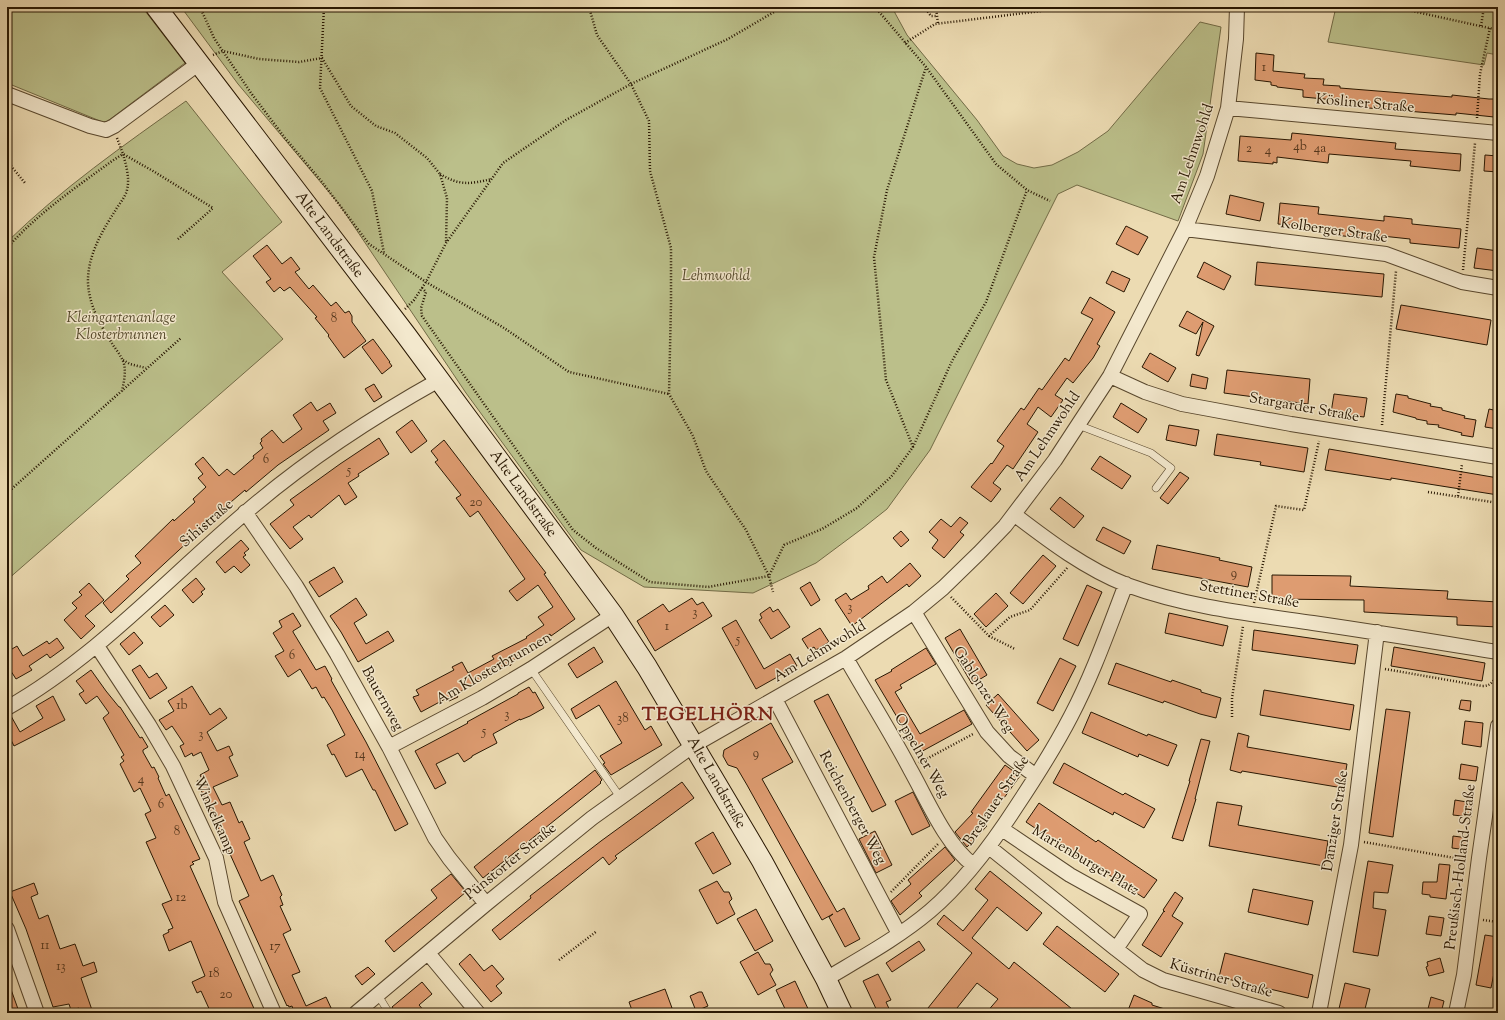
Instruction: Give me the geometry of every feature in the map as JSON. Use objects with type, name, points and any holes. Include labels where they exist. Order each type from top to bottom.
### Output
[{"type":"street","name":"Alte Landstraße","points":[[156,7],[203,60],[650,665],[694,745],[762,861],[826,979],[842,1013]]},
{"type":"street","name":"Am Lehmwohld","points":[[694,745],[846,658],[914,612],[979,553],[1015,515],[1055,460],[1110,376],[1185,229],[1207,176],[1228,108],[1238,7]]},
{"type":"street","points":[[7,94],[90,126],[106,130],[114,126],[203,60]]},
{"type":"street","name":"Kösliner Straße","points":[[1228,108],[1498,133]]},
{"type":"street","name":"Kolberger Straße","points":[[1185,229],[1386,254],[1462,282],[1498,288]]},
{"type":"street","name":"Stargarder Straße","points":[[1110,376],[1145,392],[1182,404],[1321,429],[1498,457]]},
{"type":"street","name":"Sihistraße","points":[[7,708],[46,684],[97,646],[245,512],[275,488],[338,441],[439,380]]},
{"type":"street","name":"Bauernweg","points":[[245,512],[296,586],[315,618],[389,747],[435,838],[486,904]]},
{"type":"street","name":"Stettiner Straße","points":[[1015,515],[1053,543],[1097,570],[1126,584],[1167,597],[1248,614],[1377,632],[1498,652]]},
{"type":"street","name":"Breslauer Straße","points":[[826,979],[899,934],[926,914],[944,898],[989,847],[1036,776],[1072,714],[1126,584]]},
{"type":"street","name":"Gablonzer Weg","points":[[914,612],[984,728],[1009,756],[1036,776]]},
{"type":"street","name":"Am Klosterbrunnen","points":[[389,747],[476,701],[531,669],[613,615]]},
{"type":"street","name":"Danziger Straße","points":[[1319,1013],[1352,840],[1377,632]]},
{"type":"street","name":"Winkelkamp","points":[[97,646],[146,719],[173,766],[216,858],[225,902],[274,1013]]},
{"type":"street","name":"Oppelner Weg","points":[[846,658],[910,768],[949,839],[964,858],[973,866]]},
{"type":"street","name":"Reichenberger Weg","points":[[775,699],[899,934]]},
{"type":"street","name":"Preußisch-Holland-Straße","points":[[1456,1013],[1464,975],[1478,862],[1498,726]]},
{"type":"street","name":"Pünstorfer Straße","points":[[356,1013],[486,904],[592,818],[694,745]]},
{"type":"street","name":"Marienburger Platz","points":[[1002,829],[1070,875],[1140,914],[1116,949]]},
{"type":"street","points":[[989,847],[1116,949]]},
{"type":"street","points":[[7,929],[37,1013]]},
{"type":"street","name":"Küstriner Straße","points":[[1116,949],[1143,970],[1163,980],[1279,1013]]},
{"type":"street","points":[[428,953],[478,1013]]},
{"type":"lane","points":[[1078,426],[1151,453],[1171,468],[1156,488]]},
{"type":"lane","points":[[531,669],[620,797]]},
{"type":"lane","points":[[378,995],[389,1013]]},
{"type":"path","points":[[200,7],[214,38],[255,98],[285,138],[322,182],[368,244],[426,282],[504,328],[569,372],[669,394]]},
{"type":"path","points":[[324,7],[320,88],[372,191],[384,254]]},
{"type":"path","points":[[589,7],[597,35],[631,84],[649,121],[650,171],[671,248],[669,394],[693,436],[706,471],[746,530],[769,576],[773,592]]},
{"type":"path","points":[[394,320],[414,300],[426,282],[446,243],[503,164],[560,125],[631,84],[728,39],[774,12],[778,7]]},
{"type":"path","points":[[875,7],[926,67],[996,164],[1027,190],[1050,201]]},
{"type":"path","points":[[924,7],[931,16],[937,16]]},
{"type":"path","points":[[936,7],[938,24]]},
{"type":"path","points":[[905,43],[935,24],[1074,7]]},
{"type":"path","points":[[1394,7],[1498,30]]},
{"type":"path","points":[[1481,26],[1484,7]]},
{"type":"path","points":[[1462,282],[1480,74],[1490,28]]},
{"type":"path","points":[[203,60],[223,51],[259,59],[299,62],[322,58]]},
{"type":"path","points":[[322,58],[350,106],[376,126],[394,133],[427,158],[440,174],[451,181],[471,184],[492,179]]},
{"type":"path","points":[[913,447],[886,380],[874,257],[887,190],[926,67]]},
{"type":"path","points":[[119,144],[127,167],[127,190],[102,232],[89,266],[88,280],[95,314],[124,364],[122,391]]},
{"type":"path","points":[[123,154],[213,208],[177,240]]},
{"type":"path","points":[[7,248],[25,229],[46,211],[123,154]]},
{"type":"path","points":[[7,161],[25,183]]},
{"type":"path","points":[[440,174],[447,198],[446,243]]},
{"type":"path","points":[[769,576],[784,545],[822,529],[857,508],[891,477],[913,447],[952,361],[986,302],[1027,190]]},
{"type":"path","points":[[1380,438],[1397,258]]},
{"type":"path","points":[[422,288],[426,292],[421,308],[422,316],[573,530],[596,548],[650,582],[708,587],[769,576]]},
{"type":"path","points":[[7,493],[181,338]]},
{"type":"path","points":[[122,359],[130,364],[146,368]]},
{"type":"path","points":[[1232,717],[1232,698],[1248,614],[1276,506],[1304,510],[1321,429]]},
{"type":"path","points":[[1458,496],[1464,452]]},
{"type":"path","points":[[1428,492],[1498,503]]},
{"type":"path","points":[[989,636],[1010,617],[1030,610],[1076,558]]},
{"type":"path","points":[[942,588],[989,636],[1015,649]]},
{"type":"path","points":[[1373,667],[1482,686],[1487,686],[1493,681],[1498,682]]},
{"type":"path","points":[[910,768],[984,728]]},
{"type":"path","points":[[882,900],[940,842],[949,839]]},
{"type":"path","points":[[1352,840],[1478,862]]},
{"type":"path","points":[[559,960],[597,931]]},
{"type":"green space","points":[[7,7],[142,7],[185,63],[105,123],[7,83]]},
{"type":"green space","name":"Lehmwohld","points":[[181,7],[893,7],[907,35],[977,120],[1003,156],[1017,164],[1034,168],[1052,165],[1078,152],[1108,131],[1200,22],[1221,27],[1203,154],[1178,221],[1077,185],[1058,194],[930,450],[887,509],[816,563],[753,593],[644,587],[581,550],[466,393],[339,204],[238,84]]},
{"type":"green space","points":[[1336,7],[1498,7],[1498,55],[1487,53],[1484,65],[1328,42]]},
{"type":"green space","name":"Kleingartenanlage Klosterbrunnen","points":[[186,101],[282,222],[222,272],[283,339],[7,580],[7,242],[71,186],[116,151]]},
{"type":"building","points":[[1256,53],[1274,55],[1273,71],[1305,74],[1304,78],[1324,79],[1323,85],[1340,86],[1340,88],[1452,97],[1452,95],[1498,99],[1498,116],[1494,117],[1456,113],[1456,115],[1356,107],[1356,102],[1303,97],[1303,90],[1277,87],[1271,85],[1271,82],[1255,80]]},
{"type":"building","points":[[1292,133],[1396,143],[1395,149],[1461,154],[1460,171],[1410,166],[1411,161],[1329,154],[1328,163],[1277,157],[1277,163],[1273,162],[1273,164],[1238,161],[1240,136],[1291,140]]},
{"type":"building","points":[[1485,155],[1498,156],[1498,172],[1484,171]]},
{"type":"building","points":[[1230,195],[1264,203],[1260,221],[1226,214]]},
{"type":"building","points":[[1280,203],[1319,207],[1318,214],[1384,221],[1384,216],[1412,219],[1412,224],[1461,229],[1459,248],[1410,243],[1410,239],[1382,236],[1382,240],[1334,235],[1335,229],[1278,224]]},
{"type":"building","points":[[1126,226],[1148,237],[1138,255],[1116,244]]},
{"type":"building","points":[[267,245],[282,264],[291,257],[300,269],[295,272],[309,289],[313,285],[331,306],[336,302],[345,313],[349,311],[352,316],[352,322],[366,341],[344,358],[328,336],[329,335],[315,318],[317,317],[290,287],[284,291],[280,287],[274,292],[266,282],[271,279],[253,256]]},
{"type":"building","points":[[1477,248],[1498,251],[1498,271],[1474,268]]},
{"type":"building","points":[[1204,262],[1231,276],[1224,290],[1197,277]]},
{"type":"building","points":[[1257,262],[1384,274],[1382,297],[1255,285]]},
{"type":"building","points":[[1112,271],[1130,279],[1124,292],[1106,283]]},
{"type":"building","points":[[1090,297],[1115,312],[1097,344],[1100,346],[1093,358],[1073,383],[1067,378],[1055,395],[1063,400],[1051,417],[1038,407],[1027,424],[1038,432],[1013,469],[1007,465],[993,483],[1001,489],[991,502],[971,487],[991,463],[992,464],[1004,446],[997,441],[1021,408],[1024,410],[1039,388],[1042,390],[1065,358],[1069,361],[1093,319],[1081,313]]},
{"type":"building","points":[[1401,305],[1491,320],[1487,345],[1396,329]]},
{"type":"building","points":[[1187,311],[1214,326],[1199,356],[1196,355],[1203,322],[1196,334],[1179,326]]},
{"type":"building","points":[[373,339],[392,366],[382,374],[362,347]]},
{"type":"building","points":[[1150,353],[1176,368],[1168,382],[1142,367]]},
{"type":"building","points":[[1227,370],[1310,379],[1308,404],[1224,393]]},
{"type":"building","points":[[1192,374],[1208,378],[1206,389],[1190,386]]},
{"type":"building","points":[[374,384],[382,397],[374,402],[365,389]]},
{"type":"building","points":[[1334,394],[1367,398],[1364,417],[1331,413]]},
{"type":"building","points":[[1396,394],[1408,396],[1408,398],[1431,404],[1430,406],[1442,408],[1442,410],[1465,416],[1464,418],[1476,420],[1473,437],[1461,435],[1462,433],[1438,427],[1439,425],[1427,424],[1427,421],[1393,412]]},
{"type":"building","points":[[311,402],[317,411],[330,403],[336,413],[323,421],[329,430],[278,465],[246,492],[245,490],[204,525],[205,526],[111,613],[103,603],[129,579],[126,576],[141,563],[135,556],[173,519],[174,521],[195,502],[193,499],[206,487],[198,478],[203,474],[195,464],[203,457],[219,476],[227,469],[234,475],[263,448],[260,443],[262,441],[261,439],[272,430],[283,443],[302,429],[293,415]]},
{"type":"building","points":[[1121,403],[1147,419],[1138,433],[1113,417]]},
{"type":"building","points":[[1489,409],[1498,411],[1498,429],[1485,427]]},
{"type":"building","points":[[412,420],[427,441],[411,453],[396,432]]},
{"type":"building","points":[[1169,425],[1199,430],[1196,446],[1166,440]]},
{"type":"building","points":[[1217,434],[1308,448],[1304,472],[1260,465],[1261,462],[1214,455]]},
{"type":"building","points":[[379,438],[389,454],[358,474],[359,476],[348,483],[357,497],[345,505],[339,495],[311,518],[309,515],[293,527],[303,539],[290,549],[270,524],[294,505],[290,500]]},
{"type":"building","points":[[444,440],[546,573],[544,574],[575,619],[551,636],[550,634],[518,655],[510,666],[508,664],[486,675],[486,677],[456,694],[458,697],[449,701],[447,698],[421,712],[413,697],[419,695],[416,690],[454,670],[452,667],[462,662],[468,673],[494,659],[492,656],[527,638],[526,637],[544,625],[538,617],[553,607],[538,585],[517,601],[509,591],[525,579],[478,511],[470,517],[456,498],[461,495],[435,462],[438,460],[431,451]]},
{"type":"building","points":[[1329,449],[1498,478],[1498,495],[1391,478],[1391,480],[1325,470]]},
{"type":"building","points":[[1100,456],[1131,476],[1122,489],[1091,469]]},
{"type":"building","points":[[1180,472],[1189,478],[1168,504],[1160,498]]},
{"type":"building","points":[[1060,497],[1084,516],[1074,528],[1050,509]]},
{"type":"building","points":[[960,517],[968,523],[960,532],[964,535],[944,558],[932,548],[938,540],[929,532],[941,519],[951,527]]},
{"type":"building","points":[[1103,527],[1131,541],[1124,554],[1096,540]]},
{"type":"building","points":[[901,531],[909,540],[901,547],[893,538]]},
{"type":"building","points":[[241,540],[249,549],[244,553],[246,555],[243,557],[250,565],[241,573],[234,566],[225,573],[216,562]]},
{"type":"building","points":[[1157,545],[1220,558],[1219,560],[1252,567],[1248,587],[1152,569]]},
{"type":"building","points":[[1043,555],[1056,566],[1023,604],[1010,593]]},
{"type":"building","points":[[910,563],[921,576],[909,587],[907,584],[852,626],[835,600],[846,593],[851,600],[869,589],[868,586],[882,576],[887,583]]},
{"type":"building","points":[[334,567],[343,582],[319,597],[309,582]]},
{"type":"building","points":[[1272,575],[1351,576],[1350,586],[1448,591],[1447,599],[1498,602],[1498,627],[1457,625],[1457,617],[1364,612],[1364,600],[1272,599]]},
{"type":"building","points":[[196,578],[205,589],[201,592],[203,594],[193,603],[182,590]]},
{"type":"building","points":[[810,582],[820,600],[811,606],[800,588]]},
{"type":"building","points":[[89,583],[104,600],[85,616],[95,626],[81,639],[64,620],[77,608],[72,603],[82,595],[79,592]]},
{"type":"building","points":[[1087,585],[1102,592],[1078,646],[1063,639]]},
{"type":"building","points":[[996,593],[1008,606],[986,627],[974,614]]},
{"type":"building","points":[[356,598],[367,615],[354,623],[366,644],[388,631],[394,641],[358,662],[330,616]]},
{"type":"building","points":[[692,598],[697,605],[703,602],[712,616],[655,651],[637,621],[663,604],[669,612]]},
{"type":"building","points":[[165,605],[174,615],[160,627],[151,617]]},
{"type":"building","points":[[770,607],[773,612],[778,609],[790,627],[771,639],[759,620],[762,618],[760,614]]},
{"type":"building","points":[[293,613],[301,626],[293,632],[316,670],[325,666],[408,824],[395,831],[375,790],[373,790],[362,769],[346,777],[334,754],[332,755],[327,745],[345,735],[324,697],[322,698],[316,687],[312,689],[300,669],[288,677],[275,656],[284,651],[273,633],[282,627],[279,621]]},
{"type":"building","points":[[1169,613],[1228,626],[1223,646],[1165,633]]},
{"type":"building","points":[[736,620],[764,669],[790,654],[797,666],[756,689],[722,628]]},
{"type":"building","points":[[820,628],[829,642],[816,650],[814,647],[809,650],[802,639]]},
{"type":"building","points":[[960,629],[987,675],[972,684],[945,638]]},
{"type":"building","points":[[1254,630],[1358,645],[1355,664],[1252,650]]},
{"type":"building","points":[[134,632],[143,643],[129,655],[120,644]]},
{"type":"building","points":[[57,638],[64,648],[50,658],[47,654],[29,666],[32,670],[16,679],[7,665],[7,652],[17,646],[23,656],[47,641],[49,644]]},
{"type":"building","points":[[594,647],[603,662],[577,678],[568,664]]},
{"type":"building","points":[[1394,647],[1485,663],[1482,681],[1391,666]]},
{"type":"building","points":[[926,648],[936,664],[900,685],[902,688],[895,692],[920,734],[964,710],[972,724],[917,754],[909,740],[910,739],[875,680],[892,671],[891,670]]},
{"type":"building","points":[[1060,658],[1076,666],[1053,711],[1037,703]]},
{"type":"building","points":[[1116,663],[1171,682],[1172,680],[1201,690],[1201,692],[1221,698],[1216,718],[1164,701],[1163,703],[1108,684]]},
{"type":"building","points":[[140,665],[149,678],[157,673],[167,688],[150,699],[132,670]]},
{"type":"building","points":[[91,670],[120,707],[140,738],[142,737],[148,747],[143,750],[143,752],[152,768],[154,767],[166,796],[169,794],[200,859],[192,862],[194,864],[190,866],[256,1013],[211,1013],[201,991],[197,993],[192,982],[205,976],[191,941],[169,951],[163,935],[169,932],[168,930],[173,928],[162,904],[172,900],[146,842],[156,838],[145,814],[151,811],[140,788],[134,792],[120,764],[124,761],[121,757],[124,755],[103,718],[109,713],[97,696],[86,704],[79,694],[84,691],[76,681]]},
{"type":"building","points":[[616,681],[645,730],[651,726],[662,745],[611,775],[603,764],[605,763],[600,756],[622,743],[599,705],[576,719],[571,709]]},
{"type":"building","points":[[192,686],[210,715],[220,708],[227,718],[207,732],[217,751],[229,746],[233,755],[229,757],[238,776],[213,787],[222,805],[230,802],[239,823],[242,821],[250,839],[244,842],[261,881],[273,875],[282,895],[280,897],[283,905],[280,906],[291,930],[283,934],[300,972],[292,975],[306,1006],[326,997],[332,1010],[326,1013],[291,1013],[294,1012],[292,1006],[287,1006],[239,901],[249,896],[197,781],[202,779],[200,775],[209,770],[201,752],[193,756],[192,753],[185,757],[180,746],[184,744],[172,726],[166,730],[159,720],[174,711],[168,701]]},
{"type":"building","points":[[529,687],[533,693],[535,692],[544,708],[493,734],[497,743],[472,756],[464,762],[458,753],[436,764],[446,783],[435,789],[415,751],[468,723],[467,722]]},
{"type":"building","points":[[1264,690],[1354,705],[1350,730],[1260,715]]},
{"type":"building","points":[[828,694],[886,805],[872,812],[814,701]]},
{"type":"building","points":[[998,694],[1039,740],[1027,751],[986,705]]},
{"type":"building","points":[[53,696],[65,720],[14,746],[7,732],[7,716],[11,716],[20,732],[43,718],[36,706]]},
{"type":"building","points":[[1461,700],[1471,701],[1470,711],[1459,709]]},
{"type":"building","points":[[1386,709],[1410,712],[1393,837],[1369,833]]},
{"type":"building","points":[[1091,712],[1147,736],[1148,734],[1177,745],[1168,766],[1139,754],[1138,757],[1082,733]]},
{"type":"building","points":[[1465,721],[1483,723],[1481,747],[1462,744]]},
{"type":"building","points":[[771,723],[793,762],[762,779],[837,912],[844,908],[860,939],[845,947],[829,917],[833,914],[822,920],[737,768],[728,765],[723,756],[724,750]]},
{"type":"building","points":[[1238,733],[1249,736],[1247,747],[1347,764],[1343,788],[1242,771],[1241,773],[1230,770]]},
{"type":"building","points":[[1201,739],[1210,741],[1196,799],[1183,841],[1172,838],[1190,781]]},
{"type":"building","points":[[1064,763],[1123,795],[1125,793],[1155,809],[1144,828],[1114,812],[1113,815],[1053,783]]},
{"type":"building","points":[[1461,764],[1478,767],[1476,781],[1459,779]]},
{"type":"building","points":[[1005,765],[1020,776],[985,824],[987,826],[967,847],[955,832],[973,813],[971,812]]},
{"type":"building","points":[[595,770],[602,780],[600,782],[601,783],[483,878],[474,867]]},
{"type":"building","points":[[682,782],[694,798],[615,856],[617,858],[609,865],[603,857],[500,940],[492,930],[531,898],[530,896],[601,841]]},
{"type":"building","points":[[913,792],[930,826],[912,835],[895,801]]},
{"type":"building","points":[[1455,800],[1473,803],[1471,817],[1453,815]]},
{"type":"building","points":[[1217,802],[1242,806],[1238,825],[1328,841],[1324,866],[1209,846]]},
{"type":"building","points":[[1039,803],[1096,842],[1098,840],[1157,880],[1144,898],[1085,859],[1084,861],[1026,822]]},
{"type":"building","points":[[875,831],[892,865],[876,873],[859,839]]},
{"type":"building","points":[[713,832],[731,864],[713,874],[695,843]]},
{"type":"building","points":[[1453,836],[1468,838],[1467,850],[1452,848]]},
{"type":"building","points":[[945,847],[955,860],[919,893],[922,896],[900,915],[891,901],[911,884],[908,880]]},
{"type":"building","points":[[1368,861],[1393,865],[1388,893],[1374,892],[1373,908],[1386,910],[1378,956],[1353,952]]},
{"type":"building","points":[[1439,864],[1450,865],[1446,899],[1430,897],[1430,895],[1422,894],[1423,882],[1437,882]]},
{"type":"building","points":[[990,871],[1042,913],[1027,931],[997,907],[972,938],[1009,969],[1014,962],[1077,1013],[986,1013],[998,999],[977,983],[953,1013],[924,1013],[972,953],[937,924],[944,915],[963,931],[988,900],[975,889]]},
{"type":"building","points":[[451,874],[466,892],[394,952],[385,941],[437,898],[431,890]]},
{"type":"building","points":[[717,881],[724,892],[729,892],[732,899],[729,902],[735,914],[717,924],[699,890]]},
{"type":"building","points":[[34,883],[38,894],[31,897],[39,919],[48,915],[60,949],[75,944],[83,966],[94,962],[97,972],[81,978],[93,1013],[81,1013],[79,1008],[71,1010],[69,1004],[53,1007],[26,929],[10,892]]},
{"type":"building","points":[[1253,889],[1313,901],[1308,925],[1248,912]]},
{"type":"building","points":[[1175,892],[1183,898],[1172,916],[1183,923],[1161,957],[1142,945],[1164,911],[1163,910]]},
{"type":"building","points":[[756,909],[773,941],[755,951],[737,919]]},
{"type":"building","points":[[1429,916],[1444,918],[1441,936],[1426,934]]},
{"type":"building","points":[[1057,926],[1119,974],[1105,992],[1043,944]]},
{"type":"building","points":[[1485,935],[1498,937],[1498,953],[1491,988],[1476,985]]},
{"type":"building","points":[[919,941],[925,950],[892,972],[886,963]]},
{"type":"building","points":[[758,952],[765,964],[770,964],[773,970],[770,974],[776,985],[758,995],[740,962]]},
{"type":"building","points":[[1225,953],[1313,975],[1308,998],[1219,977]]},
{"type":"building","points":[[470,954],[484,971],[492,965],[504,979],[496,986],[502,993],[491,1002],[459,964]]},
{"type":"building","points":[[1440,958],[1444,972],[1429,976],[1426,967],[1428,966],[1427,962]]},
{"type":"building","points":[[368,967],[375,974],[362,985],[355,976]]},
{"type":"building","points":[[878,974],[891,1000],[886,1002],[891,1013],[878,1013],[863,981]]},
{"type":"building","points":[[7,981],[18,1009],[7,1013]]},
{"type":"building","points":[[795,981],[810,1013],[787,1013],[776,990]]},
{"type":"building","points":[[422,982],[432,994],[419,1005],[426,1013],[397,1013],[392,1007]]},
{"type":"building","points":[[1345,983],[1370,989],[1364,1013],[1338,1013]]},
{"type":"building","points":[[665,989],[672,1008],[657,1013],[633,1013],[629,1002]]},
{"type":"building","points":[[702,992],[708,1006],[696,1011],[690,996]]},
{"type":"building","points":[[1134,995],[1152,1003],[1152,1005],[1171,1011],[1171,1013],[1127,1013]]},
{"type":"building","points":[[1431,997],[1444,1001],[1441,1013],[1427,1013]]},
{"type":"district","name":"TEGELHÖRN","points":[[708,715]]}]
